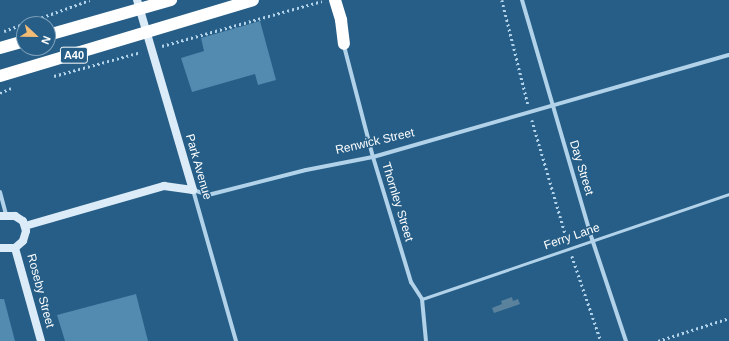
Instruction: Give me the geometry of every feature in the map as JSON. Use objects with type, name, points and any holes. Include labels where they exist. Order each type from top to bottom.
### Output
[{"type":"highway","name":"A40","points":[[56,31],[139,4],[171,0]]},
{"type":"highway","name":"A40","points":[[0,76],[254,0]]},
{"type":"highway","points":[[335,0],[341,20],[344,44]]},
{"type":"highway","points":[[0,48],[16,43]]},
{"type":"street","name":"Day Street","points":[[522,0],[552,108],[592,240],[626,341]]},
{"type":"street","name":"Park Avenue","points":[[139,4],[236,341]]},
{"type":"street","name":"Thornley Street","points":[[344,44],[373,157],[411,282],[422,299],[426,341]]},
{"type":"street","name":"Renwick Street","points":[[25,226],[164,186],[193,190],[208,195],[306,170],[373,157],[552,108],[729,55]]},
{"type":"street","points":[[0,192],[3,215],[16,216],[25,226],[26,236],[16,248],[0,248]]},
{"type":"street","name":"Roseby Street","points":[[16,248],[41,341]]},
{"type":"lane","name":"Ferry Lane","points":[[422,299],[729,194]]},
{"type":"path","points":[[0,33],[90,0]]},
{"type":"path","points":[[48,77],[319,1],[335,0]]},
{"type":"path","points":[[502,0],[530,114],[569,248],[601,341]]},
{"type":"path","points":[[0,93],[18,85]]},
{"type":"path","points":[[658,341],[729,318]]},
{"type":"water","points":[[512,297],[513,301],[518,299],[520,304],[494,313],[492,308],[502,304],[501,301]]},
{"type":"building","points":[[260,21],[276,80],[258,85],[255,74],[192,92],[181,58],[204,51],[201,38]]},
{"type":"building","points":[[136,294],[148,341],[65,341],[57,315]]},
{"type":"building","points":[[0,299],[4,299],[15,341],[0,341]]}]
